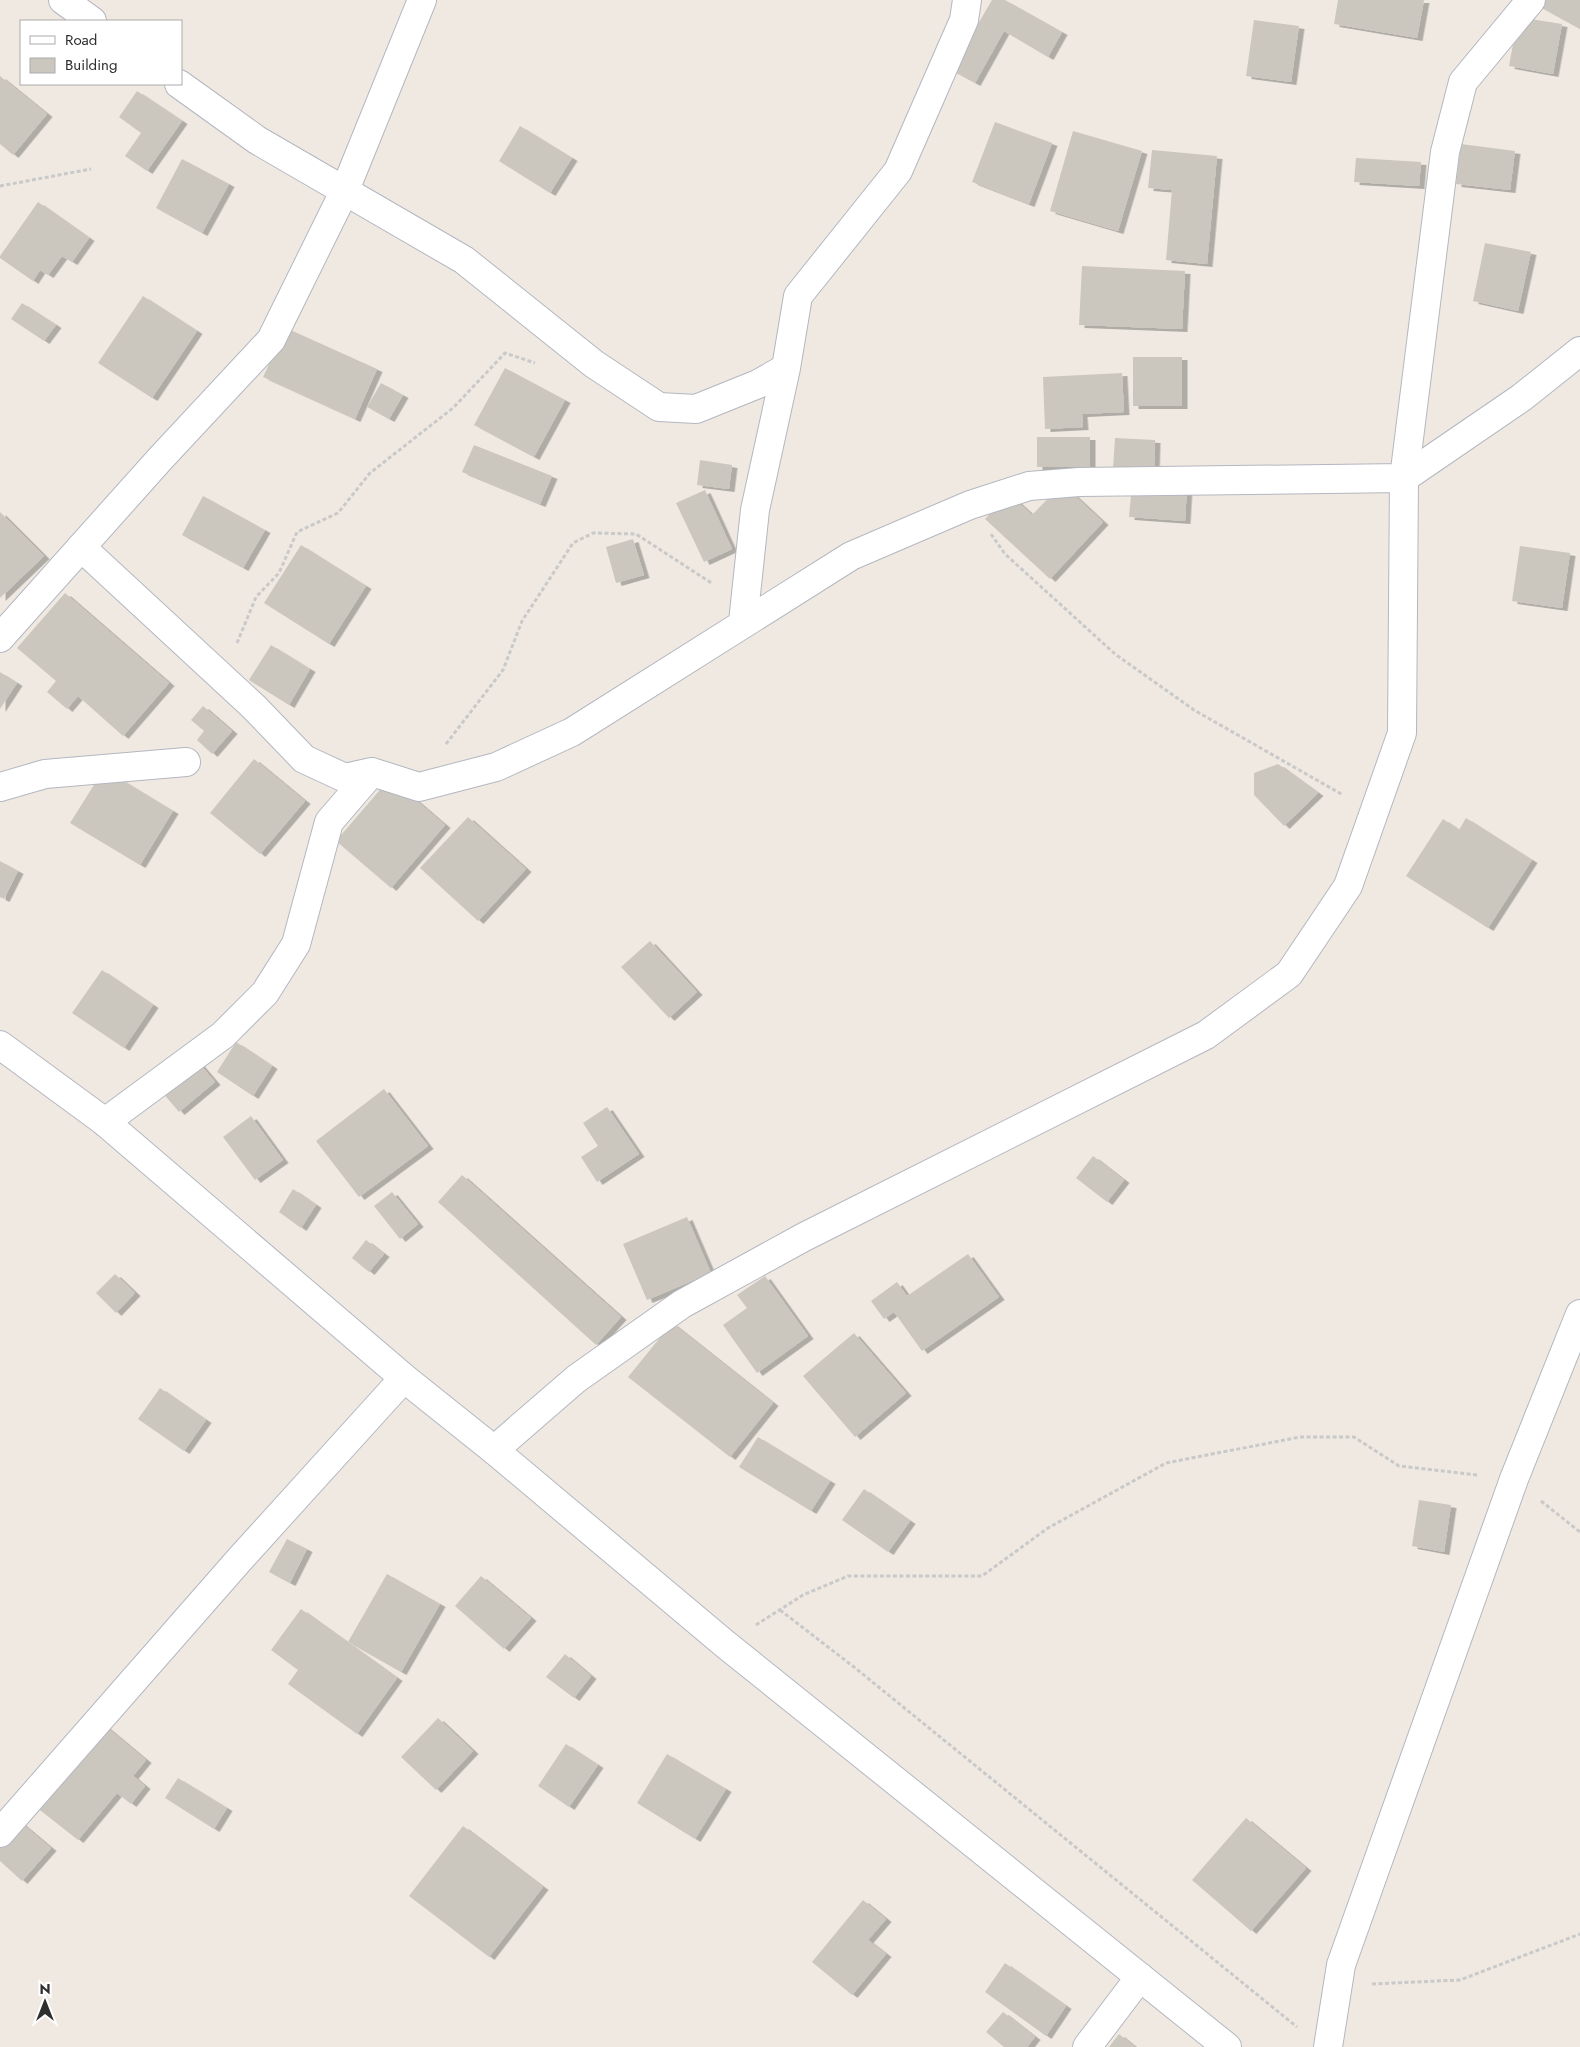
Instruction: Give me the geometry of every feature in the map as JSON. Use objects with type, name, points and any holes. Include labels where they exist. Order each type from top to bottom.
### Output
[{"type":"street","points":[[63,0],[91,20]]},
{"type":"street","points":[[0,638],[271,340],[345,190],[422,0]]},
{"type":"street","points":[[744,613],[755,510],[786,368],[798,296],[898,171],[964,20],[967,0]]},
{"type":"street","points":[[494,1450],[576,1379],[682,1304],[804,1237],[1206,1034],[1289,974],[1348,886],[1402,733],[1404,478],[1445,152],[1463,82],[1530,0]]},
{"type":"street","points":[[180,85],[257,140],[464,260],[594,364],[660,408],[696,409],[758,384],[786,368]]},
{"type":"street","points":[[81,547],[254,707],[304,759],[345,778],[372,772],[419,787],[496,767],[572,732],[744,613],[851,556],[970,505],[1029,486],[1079,482],[1404,478],[1522,398],[1580,351]]},
{"type":"street","points":[[0,787],[45,774],[186,762]]},
{"type":"street","points":[[105,1122],[223,1034],[265,993],[296,944],[329,822],[372,772]]},
{"type":"street","points":[[0,1045],[105,1122],[404,1378],[494,1450],[725,1644],[1227,2047]]},
{"type":"street","points":[[1328,2047],[1341,1965],[1514,1480],[1580,1314]]},
{"type":"street","points":[[0,1833],[240,1560],[404,1378]]},
{"type":"street","points":[[1087,2047],[1140,1977]]},
{"type":"path","points":[[0,186],[91,169]]},
{"type":"path","points":[[236,645],[256,597],[278,573],[297,532],[338,514],[370,473],[453,408],[505,354],[538,364]]},
{"type":"path","points":[[970,505],[1005,554],[1115,654],[1194,710],[1373,813]]},
{"type":"path","points":[[419,787],[453,733],[503,670],[522,621],[573,543],[593,533],[636,534],[744,613]]},
{"type":"path","points":[[725,1644],[803,1595],[848,1576],[982,1576],[1048,1528],[1166,1463],[1300,1436],[1354,1436],[1399,1466],[1514,1480],[1580,1532]]},
{"type":"path","points":[[780,1610],[854,1667],[1299,2028]]},
{"type":"path","points":[[1338,1986],[1460,1980],[1580,1934]]},
{"type":"building","points":[[992,0],[1005,0],[1062,32],[1048,57],[1004,31],[975,83],[951,70]]},
{"type":"building","points":[[1338,0],[1424,0],[1417,38],[1334,24]]},
{"type":"building","points":[[1544,0],[1580,0],[1580,29],[1540,7]]},
{"type":"building","points":[[1518,17],[1562,24],[1553,74],[1509,66]]},
{"type":"building","points":[[1254,20],[1299,26],[1291,82],[1246,76]]},
{"type":"building","points":[[0,76],[47,114],[13,155],[0,144]]},
{"type":"building","points":[[137,91],[182,121],[147,171],[125,156],[141,133],[119,117]]},
{"type":"building","points":[[995,122],[1052,143],[1029,204],[972,182]]},
{"type":"building","points":[[520,126],[572,158],[550,193],[499,161]]},
{"type":"building","points":[[1073,131],[1142,151],[1118,231],[1050,211]]},
{"type":"building","points":[[1461,144],[1515,151],[1510,190],[1456,184]]},
{"type":"building","points":[[1152,150],[1217,156],[1207,264],[1166,260],[1172,190],[1148,188]]},
{"type":"building","points":[[1356,158],[1421,162],[1419,186],[1354,182]]},
{"type":"building","points":[[182,159],[229,184],[202,233],[156,208]]},
{"type":"building","points":[[38,202],[89,238],[72,262],[62,256],[48,275],[40,270],[33,281],[0,258],[0,256]]},
{"type":"building","points":[[1485,243],[1531,252],[1518,311],[1473,301]]},
{"type":"building","points":[[1082,266],[1185,271],[1182,329],[1079,325]]},
{"type":"building","points":[[143,296],[197,331],[152,398],[98,363]]},
{"type":"building","points":[[22,303],[56,325],[44,341],[11,319]]},
{"type":"building","points":[[286,328],[377,369],[355,419],[263,377]]},
{"type":"building","points":[[1133,357],[1182,357],[1182,406],[1133,406]]},
{"type":"building","points":[[505,368],[565,400],[534,457],[474,425]]},
{"type":"building","points":[[1122,373],[1124,412],[1082,414],[1083,427],[1045,429],[1043,377]]},
{"type":"building","points":[[381,383],[403,395],[389,419],[367,407]]},
{"type":"building","points":[[1037,437],[1090,437],[1090,467],[1037,467]]},
{"type":"building","points":[[1115,438],[1155,440],[1154,471],[1113,469]]},
{"type":"building","points":[[474,445],[552,476],[540,504],[462,472]]},
{"type":"building","points":[[700,460],[732,465],[729,489],[697,485]]},
{"type":"building","points":[[1062,484],[1103,522],[1050,579],[985,519],[1009,494],[1032,515]]},
{"type":"building","points":[[1132,484],[1187,487],[1185,521],[1129,517]]},
{"type":"building","points":[[705,490],[732,549],[704,562],[676,503]]},
{"type":"building","points":[[203,496],[265,530],[243,568],[182,535]]},
{"type":"building","points":[[0,512],[44,556],[0,598]]},
{"type":"building","points":[[633,539],[644,575],[616,583],[606,547]]},
{"type":"building","points":[[301,545],[366,586],[329,644],[264,603]]},
{"type":"building","points":[[1520,546],[1570,553],[1562,608],[1512,601]]},
{"type":"building","points":[[65,593],[169,683],[123,736],[78,696],[67,709],[47,692],[56,681],[17,648]]},
{"type":"building","points":[[271,645],[310,669],[289,705],[249,680]]},
{"type":"building","points":[[0,672],[17,683],[0,709]]},
{"type":"building","points":[[203,706],[232,731],[212,754],[197,740],[204,731],[191,720]]},
{"type":"building","points":[[254,759],[305,801],[260,854],[210,813]]},
{"type":"building","points":[[1278,764],[1318,793],[1284,826],[1254,795],[1254,773]]},
{"type":"building","points":[[104,769],[173,811],[140,865],[70,823]]},
{"type":"building","points":[[390,778],[445,825],[391,888],[336,841]]},
{"type":"building","points":[[468,817],[526,869],[478,921],[420,868]]},
{"type":"building","points":[[1466,818],[1532,860],[1488,928],[1406,876],[1443,819],[1459,830]]},
{"type":"building","points":[[0,861],[18,871],[4,899],[0,897]]},
{"type":"building","points":[[650,941],[697,992],[669,1018],[621,967]]},
{"type":"building","points":[[102,970],[153,1005],[124,1048],[72,1013]]},
{"type":"building","points":[[236,1042],[272,1066],[253,1096],[217,1072]]},
{"type":"building","points":[[198,1062],[215,1082],[179,1112],[162,1092]]},
{"type":"building","points":[[384,1089],[428,1146],[359,1197],[316,1141]]},
{"type":"building","points":[[607,1107],[639,1154],[597,1182],[581,1157],[598,1146],[583,1123]]},
{"type":"building","points":[[251,1116],[283,1160],[255,1180],[223,1137]]},
{"type":"building","points":[[1093,1156],[1124,1180],[1107,1202],[1076,1178]]},
{"type":"building","points":[[462,1175],[621,1317],[596,1345],[438,1202]]},
{"type":"building","points":[[293,1189],[316,1205],[301,1228],[279,1212]]},
{"type":"building","points":[[392,1192],[418,1224],[400,1239],[374,1206]]},
{"type":"building","points":[[687,1217],[711,1273],[647,1300],[623,1244]]},
{"type":"building","points":[[366,1240],[384,1254],[369,1272],[352,1258]]},
{"type":"building","points":[[968,1254],[999,1297],[922,1351],[894,1312],[884,1319],[871,1301],[897,1282],[907,1296]]},
{"type":"building","points":[[115,1274],[135,1293],[116,1313],[96,1293]]},
{"type":"building","points":[[765,1276],[808,1336],[757,1373],[723,1325],[747,1308],[737,1295]]},
{"type":"building","points":[[672,1323],[773,1403],[730,1457],[628,1377]]},
{"type":"building","points":[[854,1333],[906,1393],[855,1437],[803,1376]]},
{"type":"building","points":[[160,1388],[206,1420],[184,1451],[138,1419]]},
{"type":"building","points":[[758,1437],[830,1481],[811,1511],[739,1467]]},
{"type":"building","points":[[864,1489],[910,1521],[888,1552],[842,1520]]},
{"type":"building","points":[[1419,1500],[1451,1505],[1444,1552],[1412,1546]]},
{"type":"building","points":[[287,1539],[307,1549],[290,1583],[269,1572]]},
{"type":"building","points":[[387,1574],[440,1604],[401,1672],[348,1642]]},
{"type":"building","points":[[481,1576],[531,1618],[504,1649],[455,1606]]},
{"type":"building","points":[[301,1609],[397,1678],[357,1734],[288,1684],[298,1670],[271,1650]]},
{"type":"building","points":[[565,1654],[591,1676],[574,1698],[546,1677]]},
{"type":"building","points":[[438,1718],[473,1751],[436,1790],[401,1757]]},
{"type":"building","points":[[104,1725],[146,1760],[133,1776],[145,1786],[131,1804],[117,1793],[78,1840],[36,1807]]},
{"type":"building","points":[[566,1744],[598,1765],[569,1807],[538,1786]]},
{"type":"building","points":[[667,1754],[726,1789],[695,1839],[637,1803]]},
{"type":"building","points":[[178,1778],[227,1808],[214,1829],[165,1798]]},
{"type":"building","points":[[1246,1818],[1306,1868],[1251,1931],[1192,1880]]},
{"type":"building","points":[[20,1822],[51,1848],[22,1881],[0,1861],[0,1845]]},
{"type":"building","points":[[463,1826],[543,1887],[489,1957],[409,1896]]},
{"type":"building","points":[[863,1900],[886,1919],[868,1940],[886,1954],[852,1995],[812,1962]]},
{"type":"building","points":[[1005,1963],[1066,2006],[1046,2036],[985,1992]]},
{"type":"building","points":[[1003,2012],[1035,2037],[1027,2047],[1004,2047],[986,2032]]},
{"type":"building","points":[[1119,2034],[1135,2047],[1109,2047]]}]
